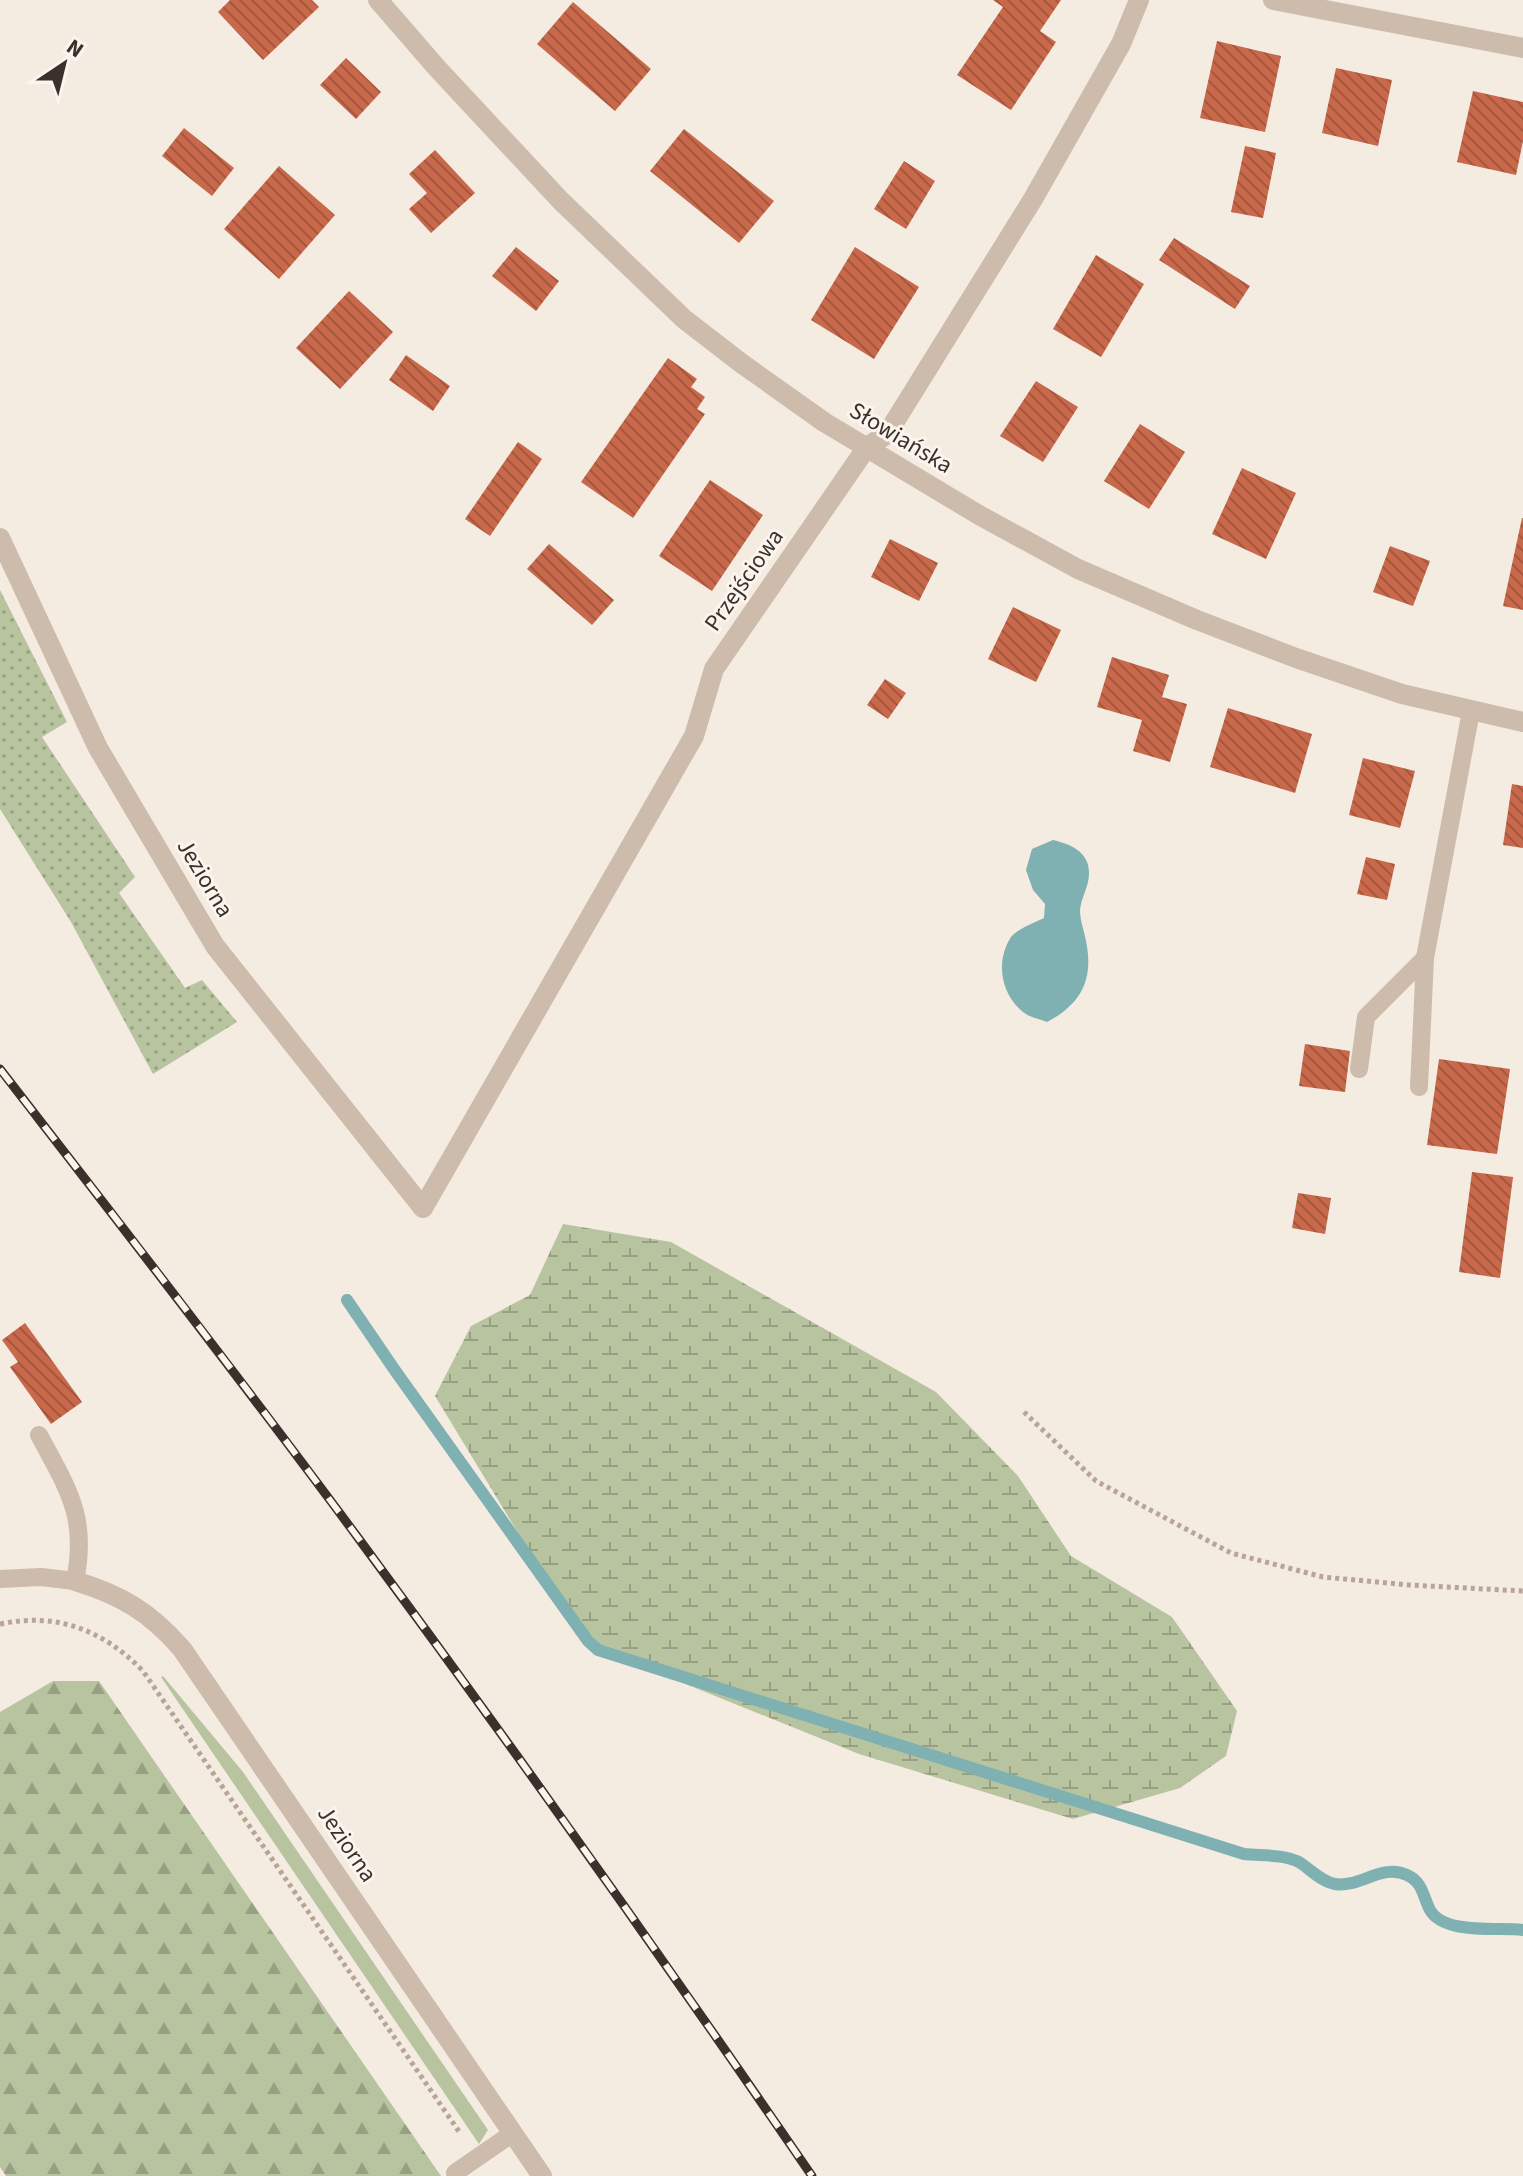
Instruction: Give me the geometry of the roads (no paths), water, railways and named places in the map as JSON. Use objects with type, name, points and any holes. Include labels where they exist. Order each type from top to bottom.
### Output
[{"type":"street","name":"Słowiańska","points":[[378,0],[561,201],[684,319],[824,422],[979,515],[1078,569],[1296,658],[1402,694],[1523,722]]},
{"type":"street","name":"Przejściowa","points":[[423,1208],[694,736],[714,669],[867,447],[887,434],[1025,212],[1121,44],[1139,0]]},
{"type":"street","points":[[1273,0],[1523,48]]},
{"type":"street","name":"Jeziorna","points":[[0,538],[98,748],[215,946],[423,1208]]},
{"type":"street","name":"Jeziorna","points":[[75,1581],[125,1600],[160,1625],[182,1649],[542,2176]]},
{"type":"lane","points":[[1419,1087],[1425,958],[1471,711]]},
{"type":"lane","points":[[1359,1069],[1366,1017],[1425,958]]},
{"type":"lane","points":[[0,1579],[41,1577],[75,1581],[80,1534],[74,1504],[39,1435]]},
{"type":"lane","points":[[455,2173],[513,2133]]},
{"type":"water","points":[[1053,840],[1078,850],[1088,866],[1089,878],[1080,910],[1088,968],[1076,999],[1047,1022],[1028,1015],[1016,1005],[1005,987],[1002,967],[1011,937],[1044,918],[1045,904],[1033,890],[1026,870],[1032,849]]},
{"type":"waterway","points":[[347,1300],[588,1641],[598,1650],[1244,1854],[1292,1859],[1330,1883],[1353,1883],[1398,1872],[1416,1882],[1430,1910],[1447,1923],[1459,1927],[1523,1930]]},
{"type":"railway","points":[[0,1069],[224,1359],[414,1614],[587,1854],[812,2176]]}]
